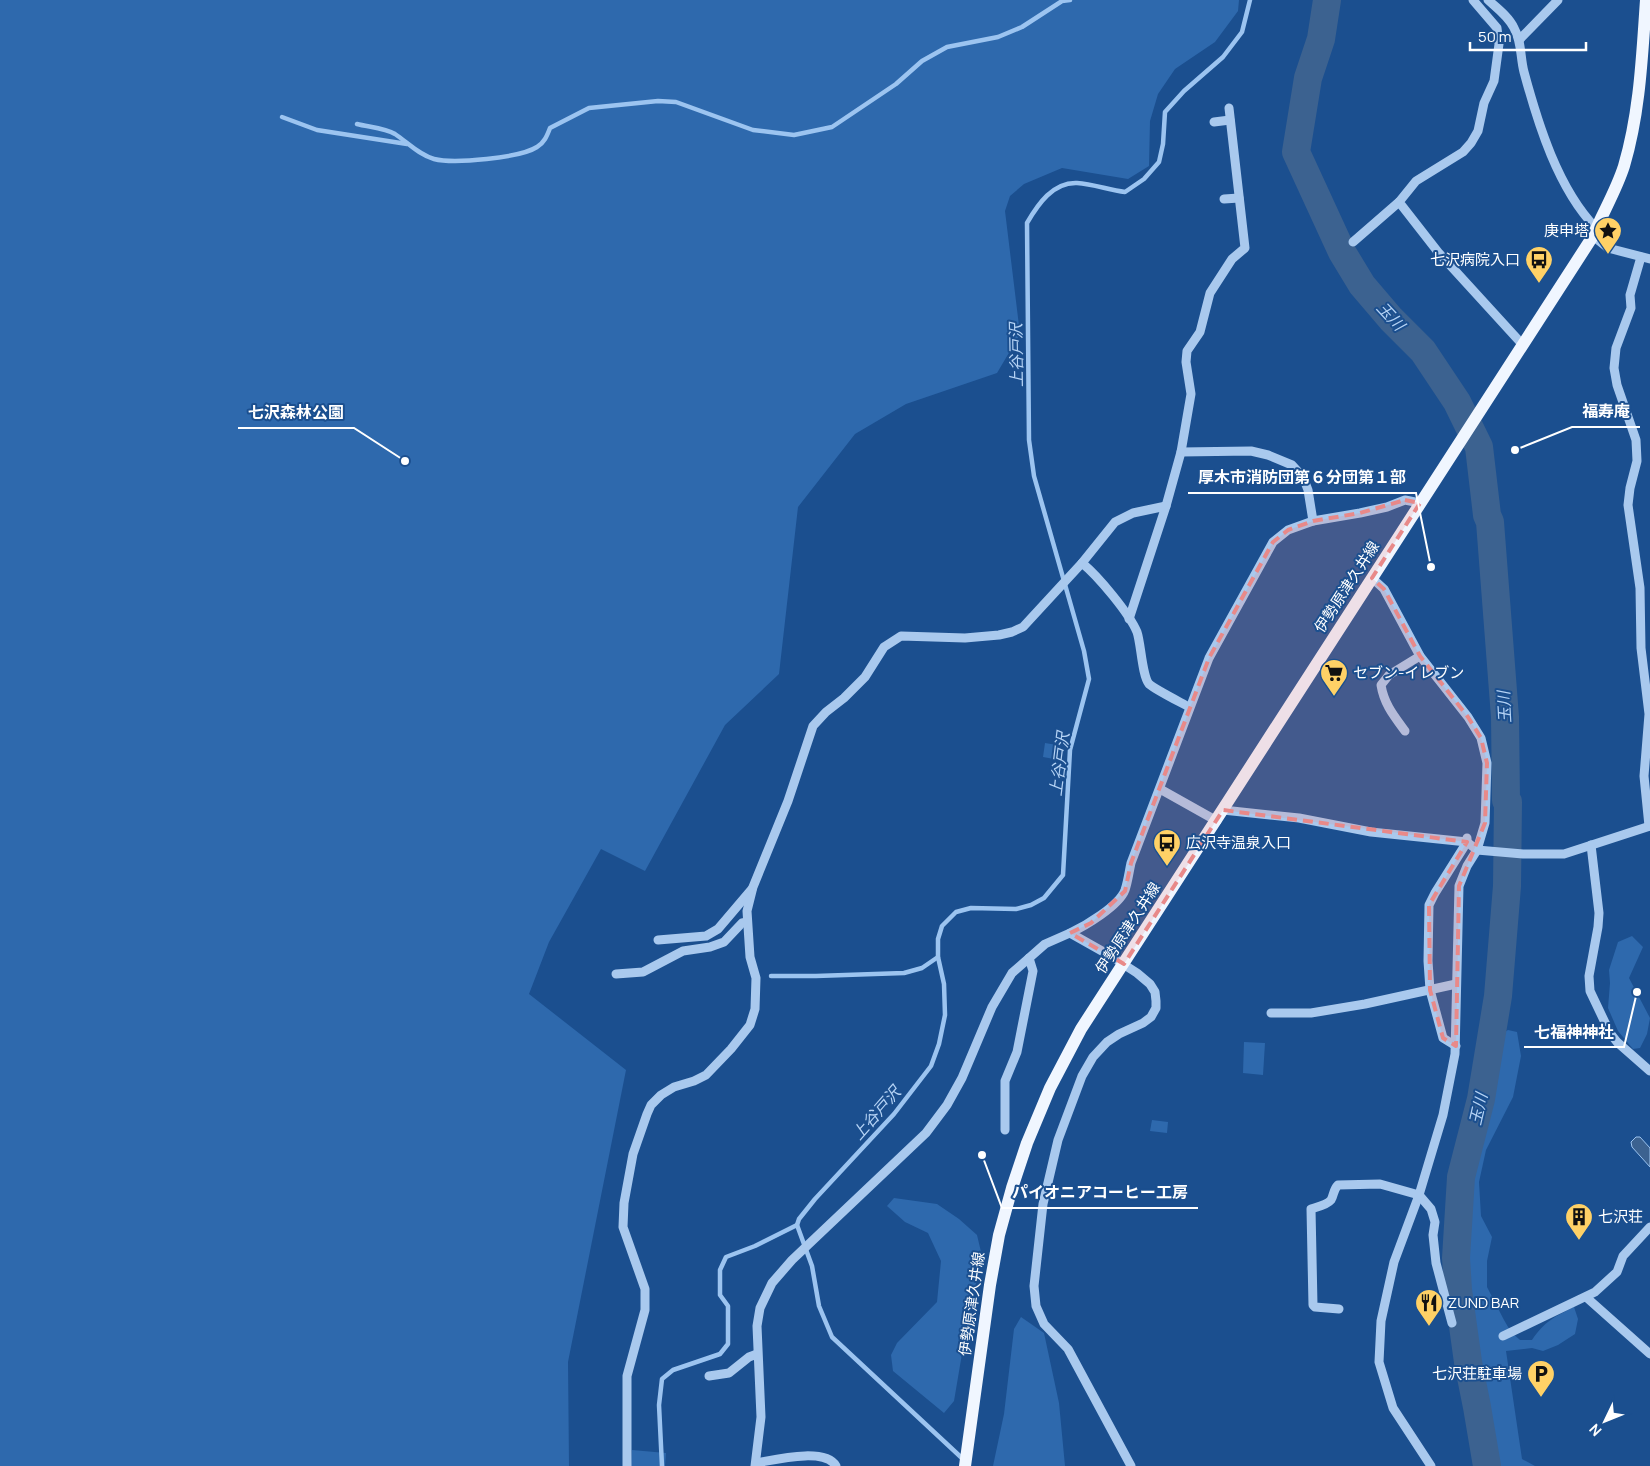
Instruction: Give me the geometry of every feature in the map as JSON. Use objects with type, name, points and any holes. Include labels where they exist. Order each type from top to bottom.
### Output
[{"type":"main road","points":[[1522,344],[1594,232],[1614,193],[1631,140],[1639,93],[1647,3]]},
{"type":"main road","name":"伊勢原津久井線","points":[[965,1466],[995,1256],[1019,1165],[1050,1088],[1081,1029],[1522,344]]},
{"type":"street","points":[[1353,242],[1399,202],[1416,182],[1463,152],[1478,131],[1484,103],[1494,81],[1499,44],[1496,28],[1473,0]]},
{"type":"street","points":[[1160,789],[1220,815],[1299,818],[1371,832],[1467,840],[1477,850],[1523,854],[1564,854],[1649,826],[1644,776],[1649,714],[1641,648],[1640,588],[1628,505],[1637,461],[1636,440],[1617,385],[1614,368],[1616,348],[1631,308],[1630,295],[1646,258],[1608,248],[1594,232],[1577,206],[1552,155],[1534,107],[1524,70],[1520,39],[1514,26],[1488,0]]},
{"type":"street","points":[[1520,39],[1558,0]]},
{"type":"street","points":[[1129,619],[1166,506],[1181,452],[1190,394],[1186,362],[1187,351],[1200,332],[1210,293],[1232,259],[1245,248],[1229,108]]},
{"type":"street","points":[[1214,122],[1230,120]]},
{"type":"street","points":[[1224,199],[1239,198]]},
{"type":"street","points":[[1399,202],[1438,252],[1522,344]]},
{"type":"street","points":[[1181,452],[1251,451],[1268,455],[1292,465],[1303,478],[1308,490],[1313,521]]},
{"type":"street","points":[[836,1466],[834,1462],[822,1456],[807,1456],[755,1464],[761,1417],[757,1326],[760,1308],[772,1283],[792,1260],[926,1132],[947,1105],[962,1078],[1000,992],[1012,973],[1046,944],[1090,923],[1120,900],[1125,891],[1132,863],[1189,707],[1216,642],[1238,607],[1273,542],[1288,530],[1313,521],[1387,507],[1405,500],[1420,503]]},
{"type":"street","points":[[627,1466],[627,1376],[645,1310],[645,1290],[623,1228],[624,1202],[629,1170],[646,1114],[651,1105],[661,1095],[674,1087],[706,1075],[731,1049],[750,1025],[755,1009],[756,978],[750,957],[747,911],[753,887],[788,801],[813,726],[865,677],[884,647],[900,636],[965,638],[999,636],[1012,632],[1022,627],[1082,563],[1116,522],[1133,513],[1166,506]]},
{"type":"street","points":[[1082,563],[1093,572],[1137,632],[1145,675],[1149,683],[1189,707]]},
{"type":"street","points":[[1372,578],[1384,589],[1420,656],[1468,717],[1480,738],[1487,763],[1485,824],[1477,850],[1467,866],[1460,886],[1456,984],[1456,1046],[1444,1115],[1419,1195],[1394,1262],[1381,1321],[1379,1362],[1393,1408],[1431,1466]]},
{"type":"street","points":[[1404,731],[1383,697],[1381,685],[1389,675],[1420,656]]},
{"type":"street","points":[[1456,1046],[1443,1038],[1430,990],[1428,961],[1429,905],[1467,840]]},
{"type":"street","points":[[1591,845],[1599,913],[1589,976],[1590,991],[1610,1033],[1617,1042],[1650,1071]]},
{"type":"street","points":[[658,940],[706,936],[718,929],[753,887]]},
{"type":"street","points":[[616,974],[643,972],[683,951],[710,948],[724,942],[742,923],[747,922]]},
{"type":"street","points":[[1070,933],[1124,964],[1150,984],[1155,992],[1156,1008],[1150,1017],[1144,1023],[1119,1034],[1107,1042],[1093,1057],[1082,1076],[1058,1140],[1043,1204],[1034,1286],[1036,1306],[1044,1324],[1068,1349],[1131,1466]]},
{"type":"street","points":[[1005,1130],[1005,1081],[1017,1052],[1033,971],[1029,958]]},
{"type":"street","points":[[1271,1014],[1311,1013],[1365,1004],[1456,984]]},
{"type":"street","points":[[1339,1309],[1315,1307],[1312,1305],[1311,1209],[1331,1200],[1334,1188],[1338,1185],[1380,1184],[1419,1195],[1432,1209],[1436,1263],[1452,1323]]},
{"type":"street","points":[[1502,1336],[1565,1305],[1586,1298],[1595,1292],[1617,1272],[1622,1256],[1650,1227]]},
{"type":"street","points":[[1586,1298],[1650,1354]]},
{"type":"street","points":[[708,1376],[729,1373],[749,1357],[758,1354]]},
{"type":"highlighted area","points":[[1405,500],[1420,503],[1372,578],[1384,589],[1420,656],[1468,717],[1481,738],[1487,763],[1485,823],[1459,886],[1456,1046],[1443,1038],[1430,990],[1429,905],[1467,842],[1223,810],[1124,964],[1070,933],[1091,923],[1125,891],[1131,863],[1209,658],[1273,542],[1288,530],[1313,521],[1360,513]]},
{"type":"shaded area","points":[[0,0],[1239,0],[1238,11],[1215,42],[1175,69],[1158,94],[1150,121],[1149,166],[1128,179],[1062,168],[1024,184],[1010,196],[1005,211],[1020,334],[997,373],[906,404],[855,434],[798,507],[779,674],[725,725],[645,871],[601,849],[549,942],[529,994],[626,1070],[568,1362],[569,1466],[0,1466]]},
{"type":"shaded area","points":[[1045,743],[1057,745],[1054,759],[1043,757]]},
{"type":"shaded area","points":[[1632,936],[1643,947],[1629,978],[1650,1018],[1647,1034],[1640,1048],[1633,1049],[1618,1031],[1608,1008],[1609,970],[1618,942]]},
{"type":"shaded area","points":[[1508,1030],[1517,1032],[1521,1056],[1513,1097],[1486,1150],[1479,1182],[1481,1216],[1492,1237],[1487,1261],[1487,1287],[1511,1332],[1520,1340],[1532,1340],[1550,1320],[1574,1307],[1578,1319],[1575,1334],[1558,1345],[1543,1351],[1532,1348],[1506,1351],[1522,1459],[1535,1466],[1493,1466],[1480,1397],[1483,1375],[1474,1344],[1458,1333],[1451,1268],[1464,1256],[1470,1237],[1466,1186],[1469,1165],[1498,1036]]},
{"type":"shaded area","points":[[1244,1042],[1265,1043],[1263,1075],[1243,1073]]},
{"type":"shaded area","points":[[1152,1120],[1168,1122],[1167,1133],[1150,1131]]},
{"type":"shaded area","points":[[1636,1137],[1640,1137],[1650,1148],[1650,1167],[1632,1147],[1631,1142]]},
{"type":"shaded area","points":[[894,1198],[937,1204],[959,1219],[977,1235],[982,1256],[966,1330],[954,1401],[944,1413],[893,1371],[891,1355],[897,1343],[937,1302],[941,1261],[928,1233],[905,1222],[887,1206]]},
{"type":"shaded area","points":[[1021,1317],[1044,1333],[1059,1403],[1065,1466],[993,1466],[1004,1414],[1014,1329]]},
{"type":"shaded area","points":[[632,1450],[666,1453],[665,1466],[631,1466]]},
{"type":"waterway","points":[[357,124],[391,132],[418,151],[434,159],[456,161],[502,157],[529,151],[542,143],[550,128],[589,108],[658,101],[676,102],[753,130],[794,135],[832,127],[896,84],[922,61],[947,47],[998,37],[1022,27],[1062,1],[1070,0]]},
{"type":"waterway","name":"上谷戸沢","points":[[964,1460],[832,1337],[819,1306],[812,1266],[797,1225],[799,1219],[815,1199],[894,1114],[931,1066],[939,1044],[945,1015],[944,984],[938,957],[938,939],[942,926],[956,912],[971,908],[1016,909],[1031,905],[1044,898],[1063,875],[1070,750],[1089,679],[1084,651],[1034,476],[1029,440],[1027,223],[1041,202],[1061,186],[1077,183],[1125,192],[1144,179],[1159,162],[1163,144],[1165,112],[1184,91],[1223,57],[1242,32],[1250,0]]},
{"type":"waterway","name":"玉川","points":[[1327,0],[1321,39],[1308,78],[1296,152],[1342,252],[1362,285],[1391,319],[1423,351],[1457,402],[1479,447],[1487,515],[1490,522],[1505,717],[1506,800],[1508,802],[1507,886],[1498,996],[1481,1099],[1461,1177],[1456,1258],[1458,1290],[1468,1362],[1487,1466]]},
{"type":"waterway","points":[[282,117],[317,130],[407,144]]},
{"type":"waterway","points":[[771,976],[904,973],[922,968],[938,957]]},
{"type":"waterway","points":[[662,1466],[659,1405],[662,1379],[673,1370],[720,1354],[728,1344],[728,1306],[720,1295],[720,1270],[726,1257],[755,1246],[797,1225]]},
{"type":"place","name":"庚申塔","points":[[1608,255]]},
{"type":"place","name":"七沢病院入口","points":[[1539,284]]},
{"type":"place","name":"福寿庵","points":[[1515,450]]},
{"type":"place","name":"七沢森林公園","points":[[405,461]]},
{"type":"place","name":"厚木市消防団第６分団第１部","points":[[1431,567]]},
{"type":"place","name":"セブン-イレブン","points":[[1334,697]]},
{"type":"place","name":"広沢寺温泉入口","points":[[1167,867]]},
{"type":"place","name":"七福神神社","points":[[1637,992]]},
{"type":"place","name":"パイオニアコーヒー工房","points":[[982,1155]]},
{"type":"place","name":"七沢荘","points":[[1579,1241]]},
{"type":"place","name":"ZUND BAR","points":[[1429,1327]]},
{"type":"place","name":"七沢荘駐車場","points":[[1541,1398]]}]
